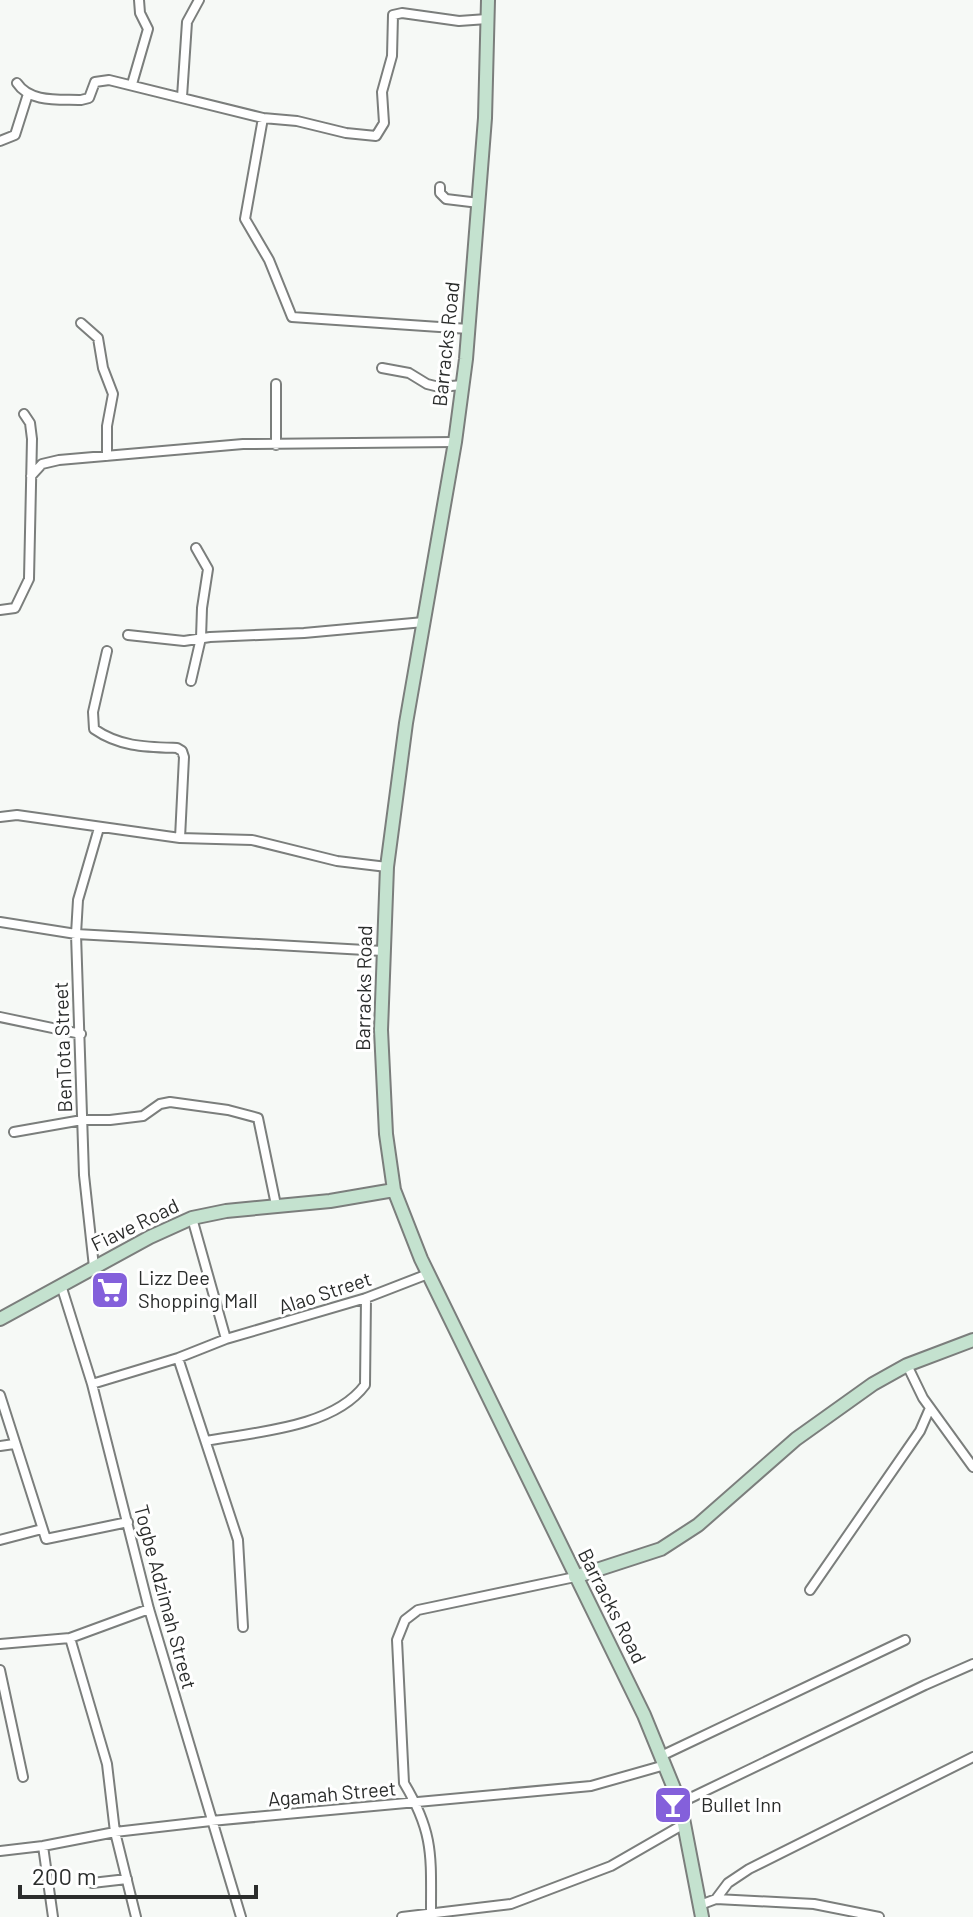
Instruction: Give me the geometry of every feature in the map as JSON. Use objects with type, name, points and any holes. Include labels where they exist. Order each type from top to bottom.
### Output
[{"type":"street","points":[[132,84],[148,29],[140,13],[139,0]]},
{"type":"street","points":[[182,97],[187,22],[199,0]]},
{"type":"street","name":"Barracks Road","points":[[488,0],[479,203],[463,385],[396,790],[387,867],[381,1030],[394,1190],[428,1274],[644,1715],[680,1803],[701,1911]]},
{"type":"street","points":[[17,83],[28,94],[39,98],[83,100],[89,98],[95,82],[104,80],[132,84],[263,118],[376,136],[384,123],[382,92],[392,56],[393,15],[402,13],[459,21],[487,19]]},
{"type":"street","points":[[0,141],[15,135],[28,94]]},
{"type":"street","points":[[263,118],[245,219],[269,260],[292,317],[469,329]]},
{"type":"street","points":[[440,187],[440,193],[446,199],[479,203]]},
{"type":"street","points":[[81,323],[98,338],[103,368],[113,394],[107,426],[107,456]]},
{"type":"street","points":[[382,368],[409,373],[439,387],[463,385]]},
{"type":"street","points":[[276,384],[276,445]]},
{"type":"street","points":[[0,610],[15,608],[29,579],[32,431],[24,414]]},
{"type":"street","points":[[31,476],[48,462],[243,444],[455,442]]},
{"type":"street","points":[[191,681],[201,638],[208,569],[196,548]]},
{"type":"street","points":[[128,635],[184,641],[424,622]]},
{"type":"street","points":[[107,651],[93,712],[94,729],[107,738],[127,745],[177,748],[182,751],[180,838]]},
{"type":"street","points":[[0,817],[17,815],[180,838],[252,840],[337,861],[387,867]]},
{"type":"street","name":"BenTota Street","points":[[94,1267],[84,1175],[76,934],[78,900],[99,828]]},
{"type":"street","points":[[0,922],[76,934],[383,951]]},
{"type":"street","points":[[0,1017],[81,1034]]},
{"type":"street","points":[[14,1132],[82,1120],[143,1116],[160,1104],[170,1102],[228,1110],[258,1118],[276,1205]]},
{"type":"street","name":"Fiave Road","points":[[0,1319],[192,1218],[394,1190]]},
{"type":"street","points":[[192,1218],[226,1339]]},
{"type":"street","name":"Alao Street","points":[[92,1384],[178,1358],[226,1339],[366,1298],[428,1274]]},
{"type":"street","name":"Togbe Adzimah Street","points":[[61,1285],[92,1384],[149,1609],[241,1917]]},
{"type":"street","points":[[206,1441],[313,1420],[345,1404],[365,1385],[366,1298]]},
{"type":"street","points":[[431,1912],[429,1837],[404,1783],[397,1640],[405,1620],[418,1610],[575,1577],[661,1549],[698,1525],[796,1439],[873,1384],[907,1365],[971,1346]]},
{"type":"street","points":[[178,1358],[238,1540],[243,1627]]},
{"type":"street","points":[[907,1365],[930,1408],[973,1467]]},
{"type":"street","points":[[0,1395],[46,1539],[128,1522]]},
{"type":"street","points":[[810,1590],[920,1431],[930,1408]]},
{"type":"street","points":[[0,1446],[14,1444]]},
{"type":"street","points":[[0,1540],[42,1529]]},
{"type":"street","points":[[0,1644],[70,1638],[149,1609]]},
{"type":"street","points":[[70,1638],[107,1764],[115,1832],[136,1917]]},
{"type":"street","name":"Agamah Street","points":[[0,1851],[115,1832],[211,1821],[591,1786],[663,1761],[905,1640]]},
{"type":"street","points":[[680,1803],[973,1664]]},
{"type":"street","points":[[0,1670],[23,1777]]},
{"type":"street","points":[[701,1911],[716,1899],[728,1883],[749,1869],[973,1757]]},
{"type":"street","points":[[402,1917],[511,1904],[611,1866],[684,1824]]},
{"type":"street","points":[[43,1846],[53,1917]]},
{"type":"street","points":[[92,1883],[127,1879]]},
{"type":"street","points":[[716,1899],[814,1904],[879,1917]]},
{"type":"place","name":"Lizz Dee Shopping Mall","points":[[110,1290]]},
{"type":"place","name":"Bullet Inn","points":[[673,1805]]}]
